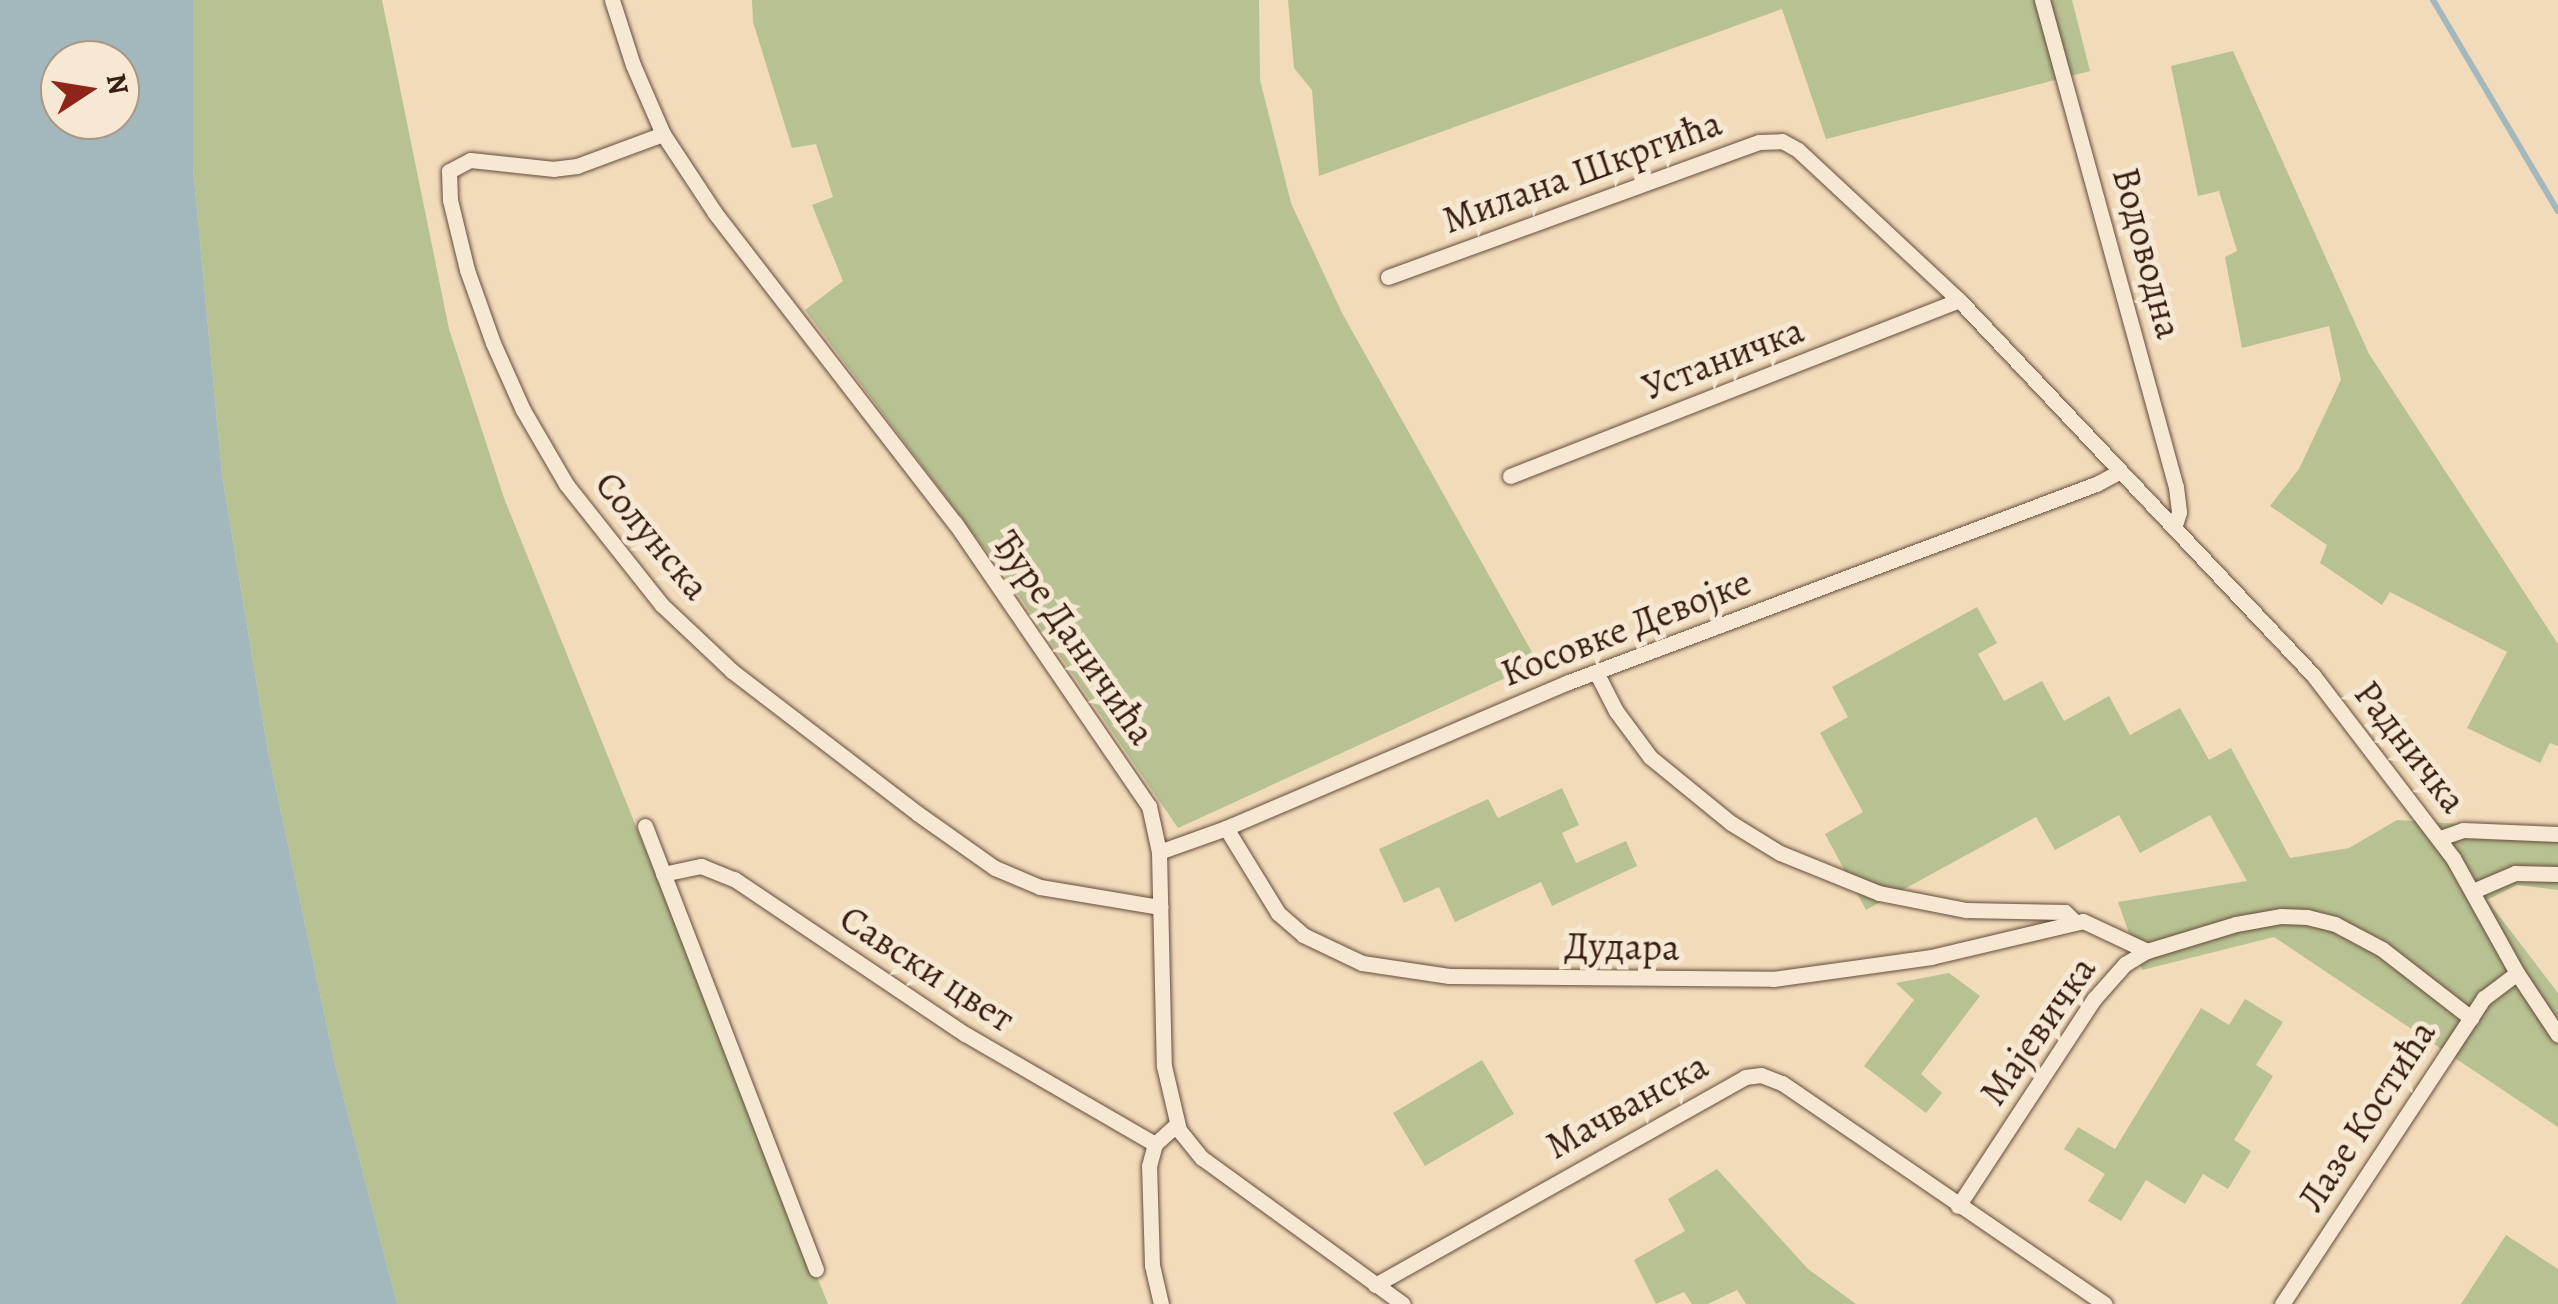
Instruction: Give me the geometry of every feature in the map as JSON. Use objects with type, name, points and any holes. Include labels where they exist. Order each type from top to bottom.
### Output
[{"type":"street","name":"Ђуре Даничића","points":[[612,0],[633,66],[662,134],[715,213],[955,524],[1150,806],[1159,852],[1164,1066],[1176,1124],[1202,1158],[1403,1304]]},
{"type":"street","name":"Водоводна","points":[[2042,0],[2176,487],[2180,512],[2175,526]]},
{"type":"street","name":"Солунска","points":[[662,134],[577,166],[554,169],[470,160],[449,171],[450,200],[467,270],[493,344],[523,410],[566,484],[662,606],[732,671],[900,802],[995,868],[1040,888],[1160,907]]},
{"type":"street","name":"Милана Шкргића","points":[[1388,277],[1759,142],[1782,141],[1798,150],[1959,300]]},
{"type":"street","points":[[1959,300],[2175,526]]},
{"type":"street","name":"Устаничка","points":[[1510,476],[1959,300]]},
{"type":"street","name":"Косовке Девојке","points":[[1159,852],[1226,828],[1596,672],[2120,472]]},
{"type":"street","name":"Радничка","points":[[2175,526],[2312,675],[2440,838],[2517,973],[2558,1035]]},
{"type":"street","points":[[1596,672],[1616,711],[1650,757],[1730,822],[1780,853],[1878,893],[1966,910],[2065,912],[2074,922],[2093,923],[2148,951]]},
{"type":"street","points":[[645,826],[816,1269]]},
{"type":"street","name":"Дудара","points":[[1226,828],[1278,913],[1304,935],[1362,963],[1449,976],[1774,979],[1931,957],[2074,922]]},
{"type":"street","points":[[2440,838],[2463,830],[2558,834]]},
{"type":"street","name":"Савски цвет","points":[[663,874],[702,866],[734,879],[964,1034],[1155,1144]]},
{"type":"street","points":[[2473,891],[2515,874],[2558,874]]},
{"type":"street","name":"Мајевичка","points":[[1958,1206],[2094,999],[2124,964],[2148,951],[2236,924],[2281,916],[2307,917],[2335,924],[2382,950],[2471,1018]]},
{"type":"street","name":"Лазе Костића","points":[[2282,1304],[2484,998],[2517,973]]},
{"type":"street","name":"Мачванска","points":[[1374,1285],[1752,1076],[1782,1082],[2106,1304]]},
{"type":"street","points":[[1162,1304],[1152,1265],[1149,1166],[1155,1144],[1176,1124]]},
{"type":"green space","points":[[193,0],[382,0],[449,329],[504,498],[828,1304],[397,1304],[335,1064],[268,751],[222,474],[193,168]]},
{"type":"green space","points":[[752,0],[1259,0],[1260,80],[1291,203],[1342,313],[1538,663],[1178,828],[1006,577],[805,310],[843,281],[812,205],[833,197],[816,144],[792,148],[753,22]]},
{"type":"green space","points":[[1288,0],[2072,0],[2090,71],[1826,139],[1782,9],[1319,176],[1312,90],[1294,68]]},
{"type":"green space","points":[[2233,51],[2369,354],[2558,644],[2558,746],[2550,743],[2540,763],[2467,728],[2507,652],[2390,592],[2382,605],[2320,563],[2327,545],[2270,506],[2299,469],[2341,380],[2329,326],[2242,348],[2225,257],[2237,251],[2219,191],[2198,196],[2171,66]]},
{"type":"green space","points":[[1977,607],[1997,643],[1978,654],[2004,701],[2042,681],[2064,721],[2109,696],[2130,735],[2180,708],[2209,760],[2231,748],[2290,858],[2349,848],[2397,820],[2558,830],[2558,890],[2517,885],[2487,900],[2558,993],[2558,1127],[2274,937],[2142,970],[2118,902],[2247,881],[2210,815],[2140,853],[2119,815],[2055,850],[2036,817],[1866,910],[1825,834],[1863,812],[1820,733],[1848,717],[1832,687]]},
{"type":"green space","points":[[1562,788],[1579,825],[1562,833],[1576,863],[1626,841],[1637,866],[1552,906],[1541,882],[1455,922],[1439,887],[1404,903],[1379,849],[1488,799],[1498,818]]},
{"type":"green space","points":[[1949,973],[1980,996],[1921,1074],[1942,1093],[1926,1113],[1864,1066],[1914,1000],[1896,983]]},
{"type":"green space","points":[[2245,999],[2283,1022],[2256,1065],[2273,1076],[2234,1140],[2251,1151],[2228,1189],[2203,1174],[2185,1204],[2146,1180],[2121,1221],[2088,1201],[2105,1174],[2064,1149],[2078,1127],[2115,1149],[2201,1008],[2229,1025]]},
{"type":"green space","points":[[1482,1060],[1514,1114],[1425,1166],[1393,1113]]},
{"type":"green space","points":[[1717,1169],[1808,1269],[1856,1304],[1746,1304],[1737,1290],[1708,1304],[1692,1304],[1684,1292],[1656,1304],[1634,1260],[1685,1231],[1668,1199]]},
{"type":"green space","points":[[2506,1235],[2558,1269],[2558,1304],[2461,1304]]},
{"type":"water","points":[[0,0],[193,0],[193,168],[222,474],[268,751],[335,1064],[397,1304],[0,1304]]},
{"type":"waterway","points":[[2433,0],[2558,211]]}]
